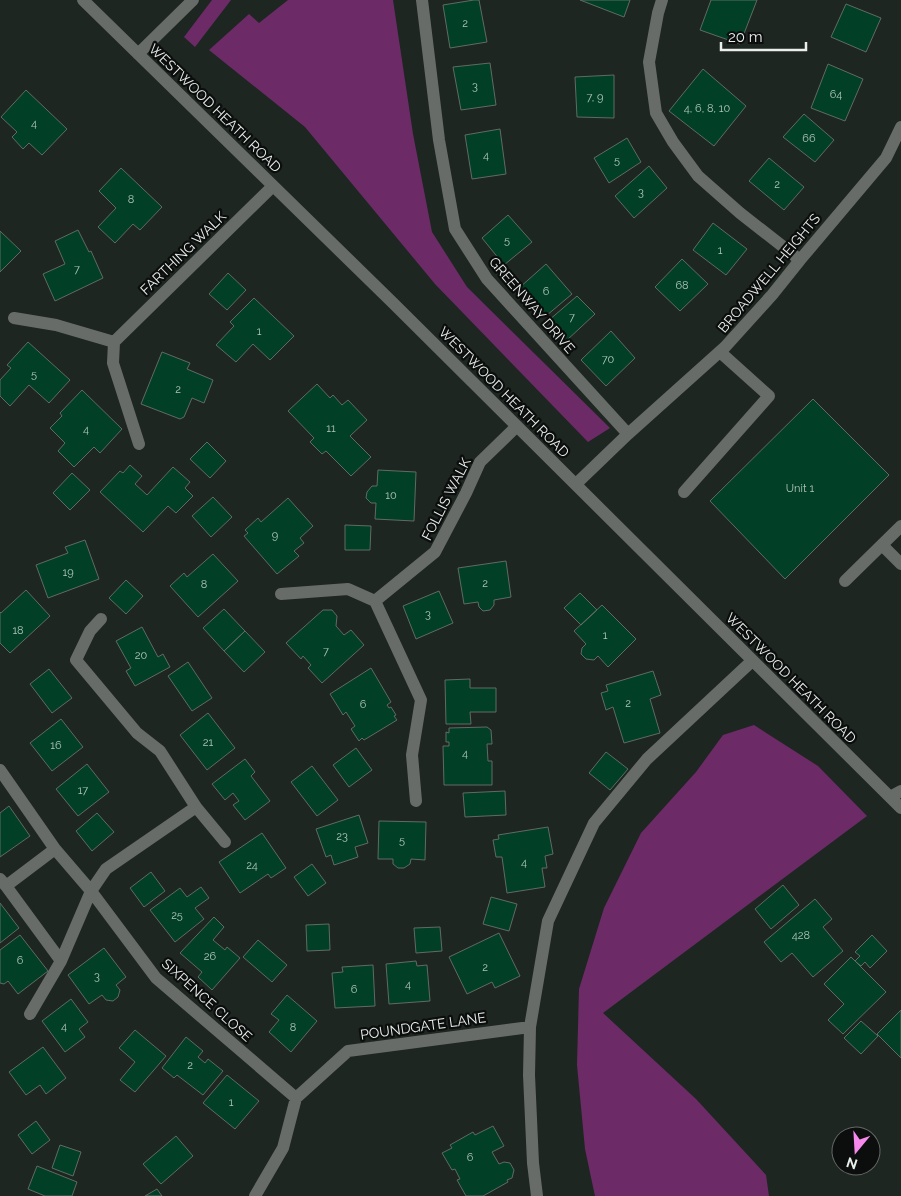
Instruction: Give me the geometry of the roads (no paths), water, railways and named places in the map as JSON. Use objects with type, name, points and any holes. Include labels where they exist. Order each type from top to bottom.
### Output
[{"type":"street","name":"WESTWOOD HEATH ROAD","points":[[83,0],[576,484],[752,661],[896,794],[901,808]]},
{"type":"street","points":[[138,54],[193,0]]},
{"type":"street","name":"GREENWAY DRIVE","points":[[422,0],[439,140],[455,228],[487,279],[628,434]]},
{"type":"street","points":[[662,0],[649,62],[656,113],[698,176],[740,214],[800,260]]},
{"type":"street","name":"BROADWELL HEIGHTS","points":[[576,484],[628,434],[720,352],[772,296],[886,158],[901,127]]},
{"type":"street","name":"FARTHING WALK","points":[[114,342],[274,186]]},
{"type":"street","points":[[14,318],[56,325],[114,342],[113,364],[139,444]]},
{"type":"street","points":[[684,492],[770,396],[720,352]]},
{"type":"street","name":"FOLLIS WALK","points":[[375,601],[435,552],[480,462],[517,426]]},
{"type":"street","points":[[845,581],[901,526]]},
{"type":"street","points":[[882,545],[901,564]]},
{"type":"street","points":[[281,594],[348,589],[375,601],[421,700],[412,755],[416,801]]},
{"type":"street","points":[[101,619],[90,631],[76,660],[137,733],[160,751],[196,807],[225,842]]},
{"type":"street","points":[[537,1196],[533,1164],[529,1075],[530,1027],[548,922],[594,823],[647,759],[752,661]]},
{"type":"street","name":"SIXPENCE CLOSE","points":[[0,770],[56,849],[91,891],[156,978],[296,1098]]},
{"type":"street","points":[[30,1014],[61,961],[91,891],[106,869],[196,807]]},
{"type":"street","points":[[56,849],[3,882],[61,961]]},
{"type":"street","name":"POUNDGATE LANE","points":[[296,1098],[348,1051],[530,1027]]},
{"type":"street","points":[[255,1196],[283,1148],[296,1098]]}]
